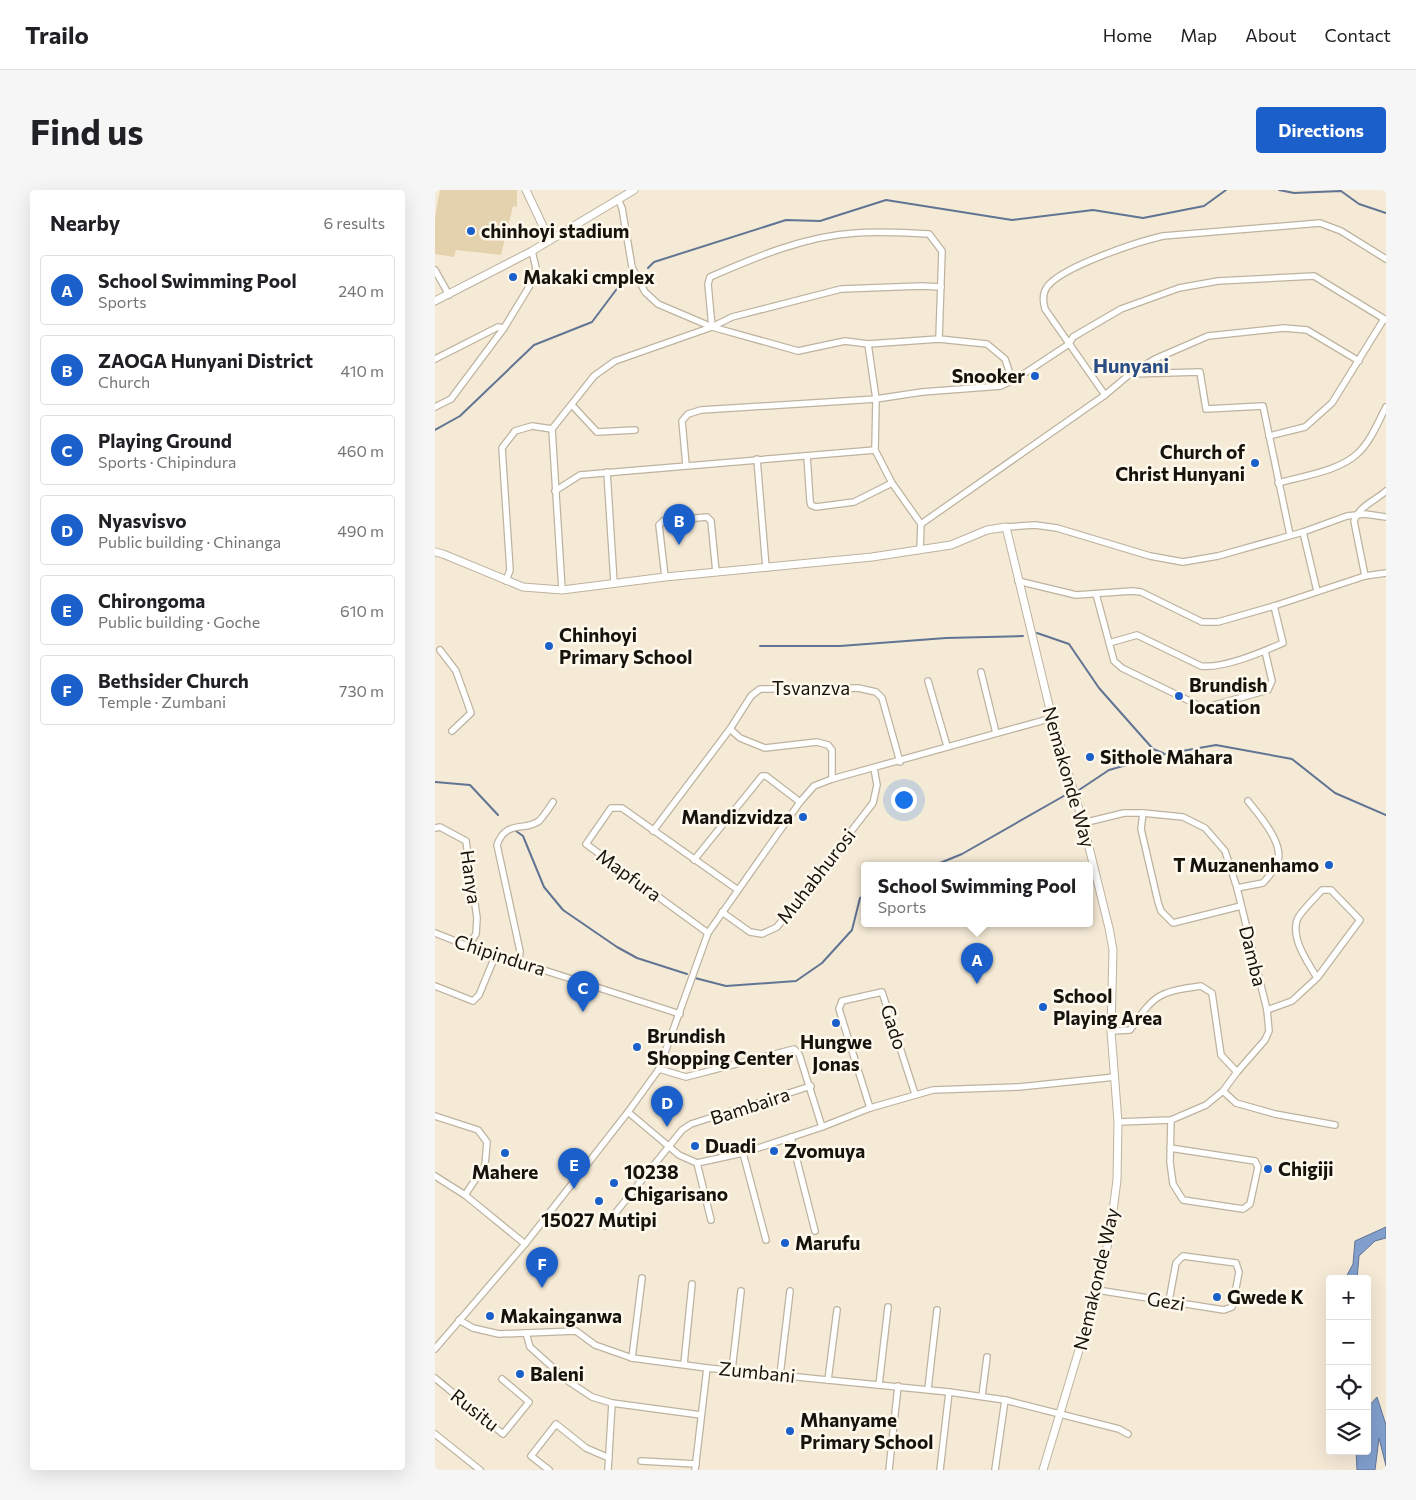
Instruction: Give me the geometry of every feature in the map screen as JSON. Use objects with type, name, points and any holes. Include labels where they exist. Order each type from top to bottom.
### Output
[{"type":"street","points":[[527,190],[549,240]]},
{"type":"street","points":[[435,302],[532,251],[634,190]]},
{"type":"street","points":[[618,199],[622,208],[632,267],[645,292],[658,304],[712,327],[798,351],[845,342],[868,344],[939,339],[987,344],[1005,359],[1012,380]]},
{"type":"street","points":[[1105,395],[1045,310],[1043,299],[1046,288],[1055,279],[1084,264],[1138,242],[1163,236],[1320,223],[1341,231],[1386,259]]},
{"type":"street","points":[[712,327],[708,284],[710,277],[755,258],[810,240],[856,233],[929,234],[942,251],[939,339]]},
{"type":"street","points":[[435,407],[451,399],[503,328],[529,287],[536,268],[532,251]]},
{"type":"street","points":[[435,270],[449,295]]},
{"type":"street","points":[[686,465],[682,421],[688,414],[701,410],[876,399],[922,392],[1001,386],[1069,344],[1073,337],[1121,309],[1179,288],[1218,282],[1314,276],[1385,320],[1332,404],[1305,428],[1269,436]]},
{"type":"street","points":[[563,590],[551,429],[594,376],[615,361],[712,327],[732,317],[841,289],[941,287]]},
{"type":"street","points":[[435,359],[498,327],[503,328]]},
{"type":"street","points":[[921,524],[1105,395],[1130,374],[1155,359],[1208,336],[1284,328],[1307,330],[1359,361]]},
{"type":"street","points":[[868,344],[876,399],[875,450],[892,483],[921,524],[920,549]]},
{"type":"street","points":[[1130,374],[1200,372],[1206,408],[1263,406],[1290,535]]},
{"type":"street","points":[[572,405],[597,432],[635,430]]},
{"type":"street","points":[[1278,483],[1341,465],[1347,461],[1358,453],[1373,432],[1386,407]]},
{"type":"street","points":[[506,581],[510,570],[502,448],[515,431],[532,426],[551,429]]},
{"type":"street","points":[[555,491],[580,475],[875,450]]},
{"type":"street","points":[[807,456],[810,500],[811,505],[816,507],[854,502],[892,483]]},
{"type":"street","points":[[757,459],[766,568]]},
{"type":"street","points":[[607,472],[614,583]]},
{"type":"street","points":[[435,552],[523,587],[563,590],[716,572],[872,557],[951,545],[987,530],[1006,526],[1035,525],[1057,528],[1150,556],[1183,562],[1218,556],[1303,532],[1356,514],[1386,491]]},
{"type":"street","points":[[1356,514],[1386,517]]},
{"type":"street","points":[[1356,514],[1354,521],[1365,576]]},
{"type":"street","points":[[665,578],[659,525],[663,521],[707,517],[711,521],[716,572]]},
{"type":"street","name":"Nemakonde Way","points":[[1006,526],[1053,718],[1092,862]]},
{"type":"street","points":[[1303,532],[1317,591]]},
{"type":"street","points":[[1018,580],[1076,595],[1141,592],[1202,622],[1218,622],[1365,576],[1386,573]]},
{"type":"street","points":[[1096,594],[1114,660],[1122,668],[1204,708],[1268,690],[1272,681],[1265,651]]},
{"type":"street","points":[[1109,643],[1137,635],[1201,666],[1211,667],[1265,651],[1283,643],[1274,606]]},
{"type":"street","points":[[441,650],[456,671],[471,712],[452,731]]},
{"type":"street","points":[[981,672],[996,733]]},
{"type":"street","points":[[927,681],[947,746]]},
{"type":"street","name":"Tsvanzva","points":[[653,831],[730,729],[751,696],[760,689],[859,688],[877,692],[882,698],[900,762]]},
{"type":"street","points":[[435,1349],[525,1244],[628,1112],[659,1069],[709,933],[800,802],[814,786],[832,779],[900,762],[947,746],[1053,718]]},
{"type":"street","points":[[730,729],[740,738],[765,748],[817,742],[828,744],[832,750],[832,779]]},
{"type":"street","name":"Muhabhurosi","points":[[722,912],[750,932],[762,934],[777,928],[873,803],[877,785],[874,768]]},
{"type":"street","points":[[694,860],[762,776],[766,776],[800,802]]},
{"type":"street","points":[[1237,888],[1263,883],[1277,864],[1279,852],[1271,831],[1249,801]]},
{"type":"street","points":[[519,962],[520,951],[497,845],[500,837],[510,829],[538,822],[553,802]]},
{"type":"street","name":"Mapfura","points":[[709,933],[587,844],[611,808],[622,808],[738,890]]},
{"type":"street","points":[[1143,812],[1141,829],[1161,912],[1173,923],[1241,906]]},
{"type":"street","name":"Damba","points":[[1083,824],[1124,813],[1143,812],[1183,817],[1205,828],[1225,851],[1237,888],[1267,1010],[1269,1030],[1265,1040],[1237,1072],[1223,1092],[1206,1105],[1171,1120],[1118,1122]]},
{"type":"street","name":"Hanya","points":[[435,828],[441,827],[466,842],[477,918],[476,934],[468,946]]},
{"type":"street","name":"Nemakonde Way","points":[[1043,1470],[1097,1290],[1110,1234],[1117,1180],[1118,1122],[1111,1031],[1113,950],[1093,864]]},
{"type":"street","points":[[1267,1010],[1293,1001],[1317,978],[1360,920],[1331,890],[1322,890],[1297,919],[1296,932],[1303,954],[1317,978]]},
{"type":"street","name":"Chipindura","points":[[435,933],[468,946],[680,1014]]},
{"type":"street","points":[[435,986],[473,1000],[479,995],[496,954]]},
{"type":"street","points":[[1111,1031],[1130,1030],[1148,1004],[1157,997],[1173,990],[1201,986],[1212,993],[1221,1055],[1237,1072]]},
{"type":"street","name":"Gado","points":[[870,1108],[839,1009],[842,1001],[882,992],[915,1094]]},
{"type":"street","points":[[659,1069],[686,1077],[794,1049],[799,1054],[811,1086],[822,1126]]},
{"type":"street","points":[[628,1112],[679,1155],[697,1163],[743,1153],[870,1108],[933,1090],[1019,1087],[1115,1077]]},
{"type":"street","name":"Bambaira","points":[[605,1226],[682,1130],[691,1124],[811,1086]]},
{"type":"street","points":[[1223,1092],[1237,1103],[1275,1114],[1335,1125]]},
{"type":"street","points":[[435,1116],[478,1130],[487,1142],[485,1165],[465,1195]]},
{"type":"street","points":[[1170,1148],[1255,1161],[1258,1167],[1250,1204],[1243,1209],[1183,1200],[1173,1184],[1170,1162],[1170,1148],[1171,1120]]},
{"type":"street","points":[[791,1137],[815,1231]]},
{"type":"street","points":[[743,1153],[766,1240]]},
{"type":"street","points":[[697,1163],[711,1220]]},
{"type":"street","points":[[435,1176],[465,1195],[525,1244]]},
{"type":"street","name":"Gezi","points":[[1097,1290],[1224,1310],[1232,1307],[1233,1304],[1239,1272],[1236,1263],[1183,1256],[1176,1263],[1169,1301]]},
{"type":"street","points":[[632,1358],[642,1278]]},
{"type":"street","points":[[684,1364],[692,1284]]},
{"type":"street","points":[[732,1370],[741,1291]]},
{"type":"street","points":[[780,1374],[790,1292]]},
{"type":"street","points":[[879,1385],[888,1307]]},
{"type":"street","points":[[828,1380],[837,1310]]},
{"type":"street","points":[[928,1389],[937,1310]]},
{"type":"street","name":"Zumbani","points":[[459,1320],[473,1328],[499,1334],[576,1331],[595,1345],[632,1358],[707,1368],[982,1396],[1061,1414],[1119,1429],[1129,1434]]},
{"type":"street","points":[[526,1333],[530,1347],[568,1381],[591,1397],[612,1403],[701,1415]]},
{"type":"street","points":[[982,1396],[987,1357]]},
{"type":"street","points":[[641,1460],[695,1467],[707,1368]]},
{"type":"street","name":"Rusitu","points":[[435,1378],[503,1434],[529,1402],[502,1379]]},
{"type":"street","points":[[889,1470],[898,1386]]},
{"type":"street","points":[[940,1470],[949,1392]]},
{"type":"street","points":[[995,1470],[1005,1400]]},
{"type":"street","points":[[608,1470],[612,1403]]},
{"type":"street","points":[[549,1470],[531,1456],[556,1424],[586,1448],[609,1458]]},
{"type":"street","points":[[435,1434],[480,1470]]},
{"type":"shaded area","name":"chinhoyi stadium","points":[[440,190],[517,190],[517,207],[513,206],[501,255],[456,250],[454,257],[435,254],[435,217]]},
{"type":"water","points":[[1386,1227],[1386,1238],[1375,1241],[1359,1256],[1357,1275],[1347,1275],[1353,1264],[1355,1241]]},
{"type":"water","points":[[1377,1397],[1386,1425],[1386,1466],[1379,1438],[1375,1470],[1357,1470],[1356,1455],[1371,1455],[1371,1404]]},
{"type":"waterway","points":[[648,268],[654,262],[786,220],[820,221],[886,200],[1012,220],[1093,210],[1143,218],[1204,206],[1226,190]]},
{"type":"waterway","points":[[1279,190],[1294,193],[1341,191],[1359,204],[1386,213]]},
{"type":"waterway","points":[[435,430],[460,416],[534,345],[592,322],[625,278]]},
{"type":"waterway","points":[[1037,633],[1069,644],[1099,688],[1153,749],[1163,753]]},
{"type":"waterway","points":[[760,646],[840,646],[946,638],[1023,636]]},
{"type":"waterway","points":[[1079,790],[1109,770],[1165,754],[1216,745],[1292,759],[1335,793],[1386,815]]},
{"type":"waterway","points":[[435,782],[470,785],[498,815]]},
{"type":"waterway","points":[[942,862],[962,854],[1069,793]]},
{"type":"waterway","points":[[516,831],[523,836],[544,887],[563,910],[617,947],[637,958],[687,974]]},
{"type":"waterway","points":[[695,978],[726,986],[796,981],[822,963],[852,930],[861,897]]},
{"type":"place","name":"chinhoyi stadium","points":[[471,231]]},
{"type":"place","name":"Makaki cmplex","points":[[513,277]]},
{"type":"place","name":"Snooker","points":[[1035,376]]},
{"type":"place","name":"Church of Christ Hunyani","points":[[1255,463]]},
{"type":"place","name":"ZAOGA Hunyani District","points":[[679,545]]},
{"type":"place","name":"Chinhoyi Primary School","points":[[549,646]]},
{"type":"place","name":"Brundish location","points":[[1179,696]]},
{"type":"place","name":"Sithole Mahara","points":[[1090,757]]},
{"type":"place","name":"Mandizvidza","points":[[803,817]]},
{"type":"place","name":"T Muzanenhamo","points":[[1329,865]]},
{"type":"place","name":"School Swimming Pool","points":[[977,984]]},
{"type":"place","name":"School Playing Area","points":[[1043,1007]]},
{"type":"place","name":"Playing Ground","points":[[583,1012]]},
{"type":"place","name":"Hungwe Jonas","points":[[836,1023]]},
{"type":"place","name":"Brundish Shopping Center","points":[[637,1047]]},
{"type":"place","name":"Nyasvisvo","points":[[667,1127]]},
{"type":"place","name":"Duadi","points":[[695,1146]]},
{"type":"place","name":"Zvomuya","points":[[774,1151]]},
{"type":"place","name":"Mahere","points":[[505,1153]]},
{"type":"place","name":"Chigiji","points":[[1268,1169]]},
{"type":"place","name":"10238 Chigarisano","points":[[614,1183]]},
{"type":"place","name":"Chirongoma","points":[[574,1189]]},
{"type":"place","name":"15027 Mutipi","points":[[599,1201]]},
{"type":"place","name":"Marufu","points":[[785,1243]]},
{"type":"place","name":"Bethsider Church","points":[[542,1288]]},
{"type":"place","name":"Gwede K","points":[[1217,1297]]},
{"type":"place","name":"Makainganwa","points":[[490,1316]]},
{"type":"place","name":"Baleni","points":[[520,1374]]},
{"type":"place","name":"Mhanyame Primary School","points":[[790,1431]]},
{"type":"district","name":"Hunyani","points":[[1131,366]]}]
